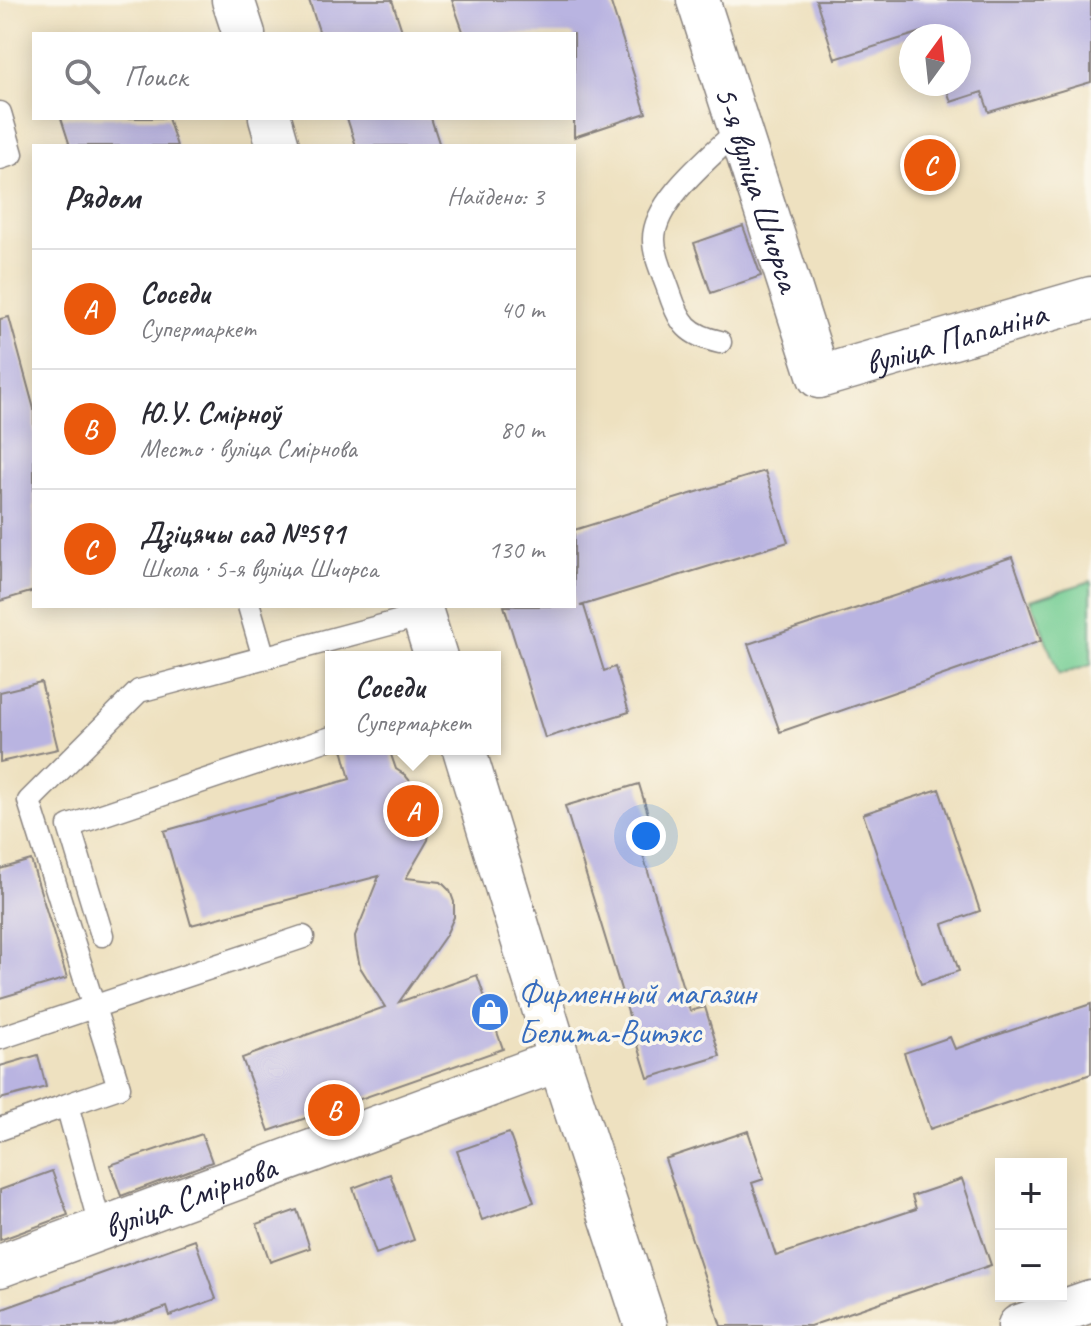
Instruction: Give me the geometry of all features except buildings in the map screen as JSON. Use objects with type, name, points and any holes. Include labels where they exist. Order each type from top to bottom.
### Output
[{"type":"street","points":[[233,0],[243,32]]},
{"type":"street","name":"5-я вуліца Шчорса","points":[[698,0],[819,377]]},
{"type":"street","points":[[271,120],[277,144]]},
{"type":"street","name":"вуліца Папаніна","points":[[819,377],[1091,298]]},
{"type":"street","points":[[421,610],[434,651]]},
{"type":"street","points":[[466,755],[559,1060],[646,1326]]},
{"type":"street","name":"вуліца Смірнова","points":[[0,1266],[559,1060]]},
{"type":"lane","points":[[0,113],[12,154],[0,158]]},
{"type":"lane","points":[[720,342],[697,337],[677,317],[654,242],[656,225],[665,204],[739,129]]},
{"type":"lane","points":[[250,608],[264,658]]},
{"type":"lane","points":[[0,1129],[119,1087],[29,801],[139,691],[264,658],[421,610]]},
{"type":"lane","points":[[102,935],[69,826],[325,740]]},
{"type":"lane","points":[[0,1038],[303,937]]},
{"type":"lane","points":[[67,1105],[101,1229]]},
{"type":"green space","points":[[1091,581],[1091,665],[1059,675],[1031,600]]},
{"type":"place","name":"Дзіцячы сад №591","points":[[930,165]]},
{"type":"place","name":"Соседи","points":[[413,811]]},
{"type":"place","name":"Фирменный магазин Белита-Витэкс","points":[[490,1012]]},
{"type":"place","name":"Ю.У. Смірноў","points":[[334,1110]]}]
